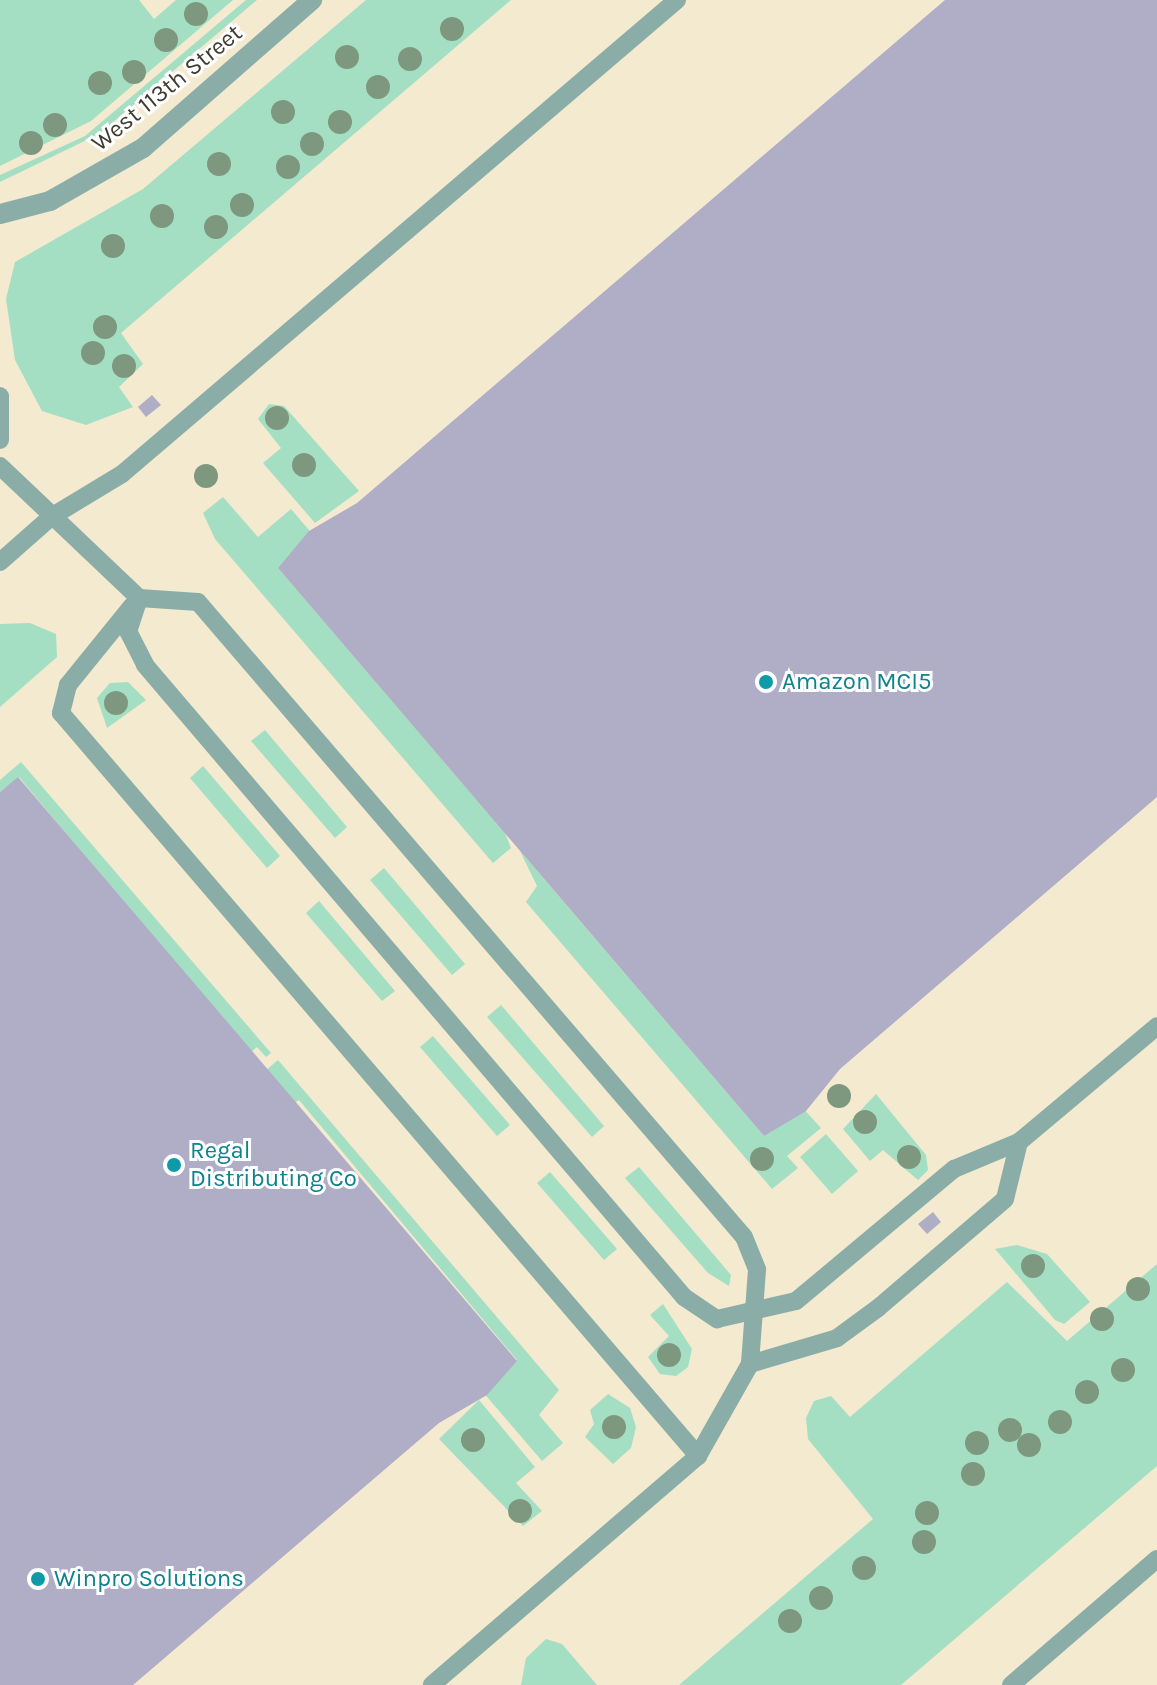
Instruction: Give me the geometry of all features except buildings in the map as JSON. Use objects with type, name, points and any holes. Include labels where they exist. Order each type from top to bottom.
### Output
[{"type":"street","name":"West 113th Street","points":[[0,214],[50,201],[143,148],[312,0]]},
{"type":"lane","points":[[0,562],[51,517],[122,474],[677,0]]},
{"type":"lane","points":[[0,396],[0,440]]},
{"type":"lane","points":[[0,466],[139,598],[198,602],[734,1225],[757,1270],[751,1314],[750,1364],[698,1456],[432,1685]]},
{"type":"lane","points":[[139,598],[128,631],[145,665],[684,1297],[717,1319],[751,1314],[796,1301],[954,1169],[1019,1142],[1157,1026]]},
{"type":"lane","points":[[139,598],[68,685],[61,713],[698,1456]]},
{"type":"lane","points":[[750,1364],[837,1338],[878,1308],[1005,1199],[1019,1142]]},
{"type":"lane","points":[[1011,1685],[1157,1559]]},
{"type":"green space","points":[[0,0],[139,0],[154,19],[176,0],[233,0],[91,121],[0,166]]},
{"type":"green space","points":[[246,0],[257,0],[99,134],[0,182],[0,175],[85,136]]},
{"type":"green space","points":[[366,0],[511,0],[121,333],[143,364],[119,387],[133,407],[86,425],[42,411],[15,360],[6,299],[15,262],[143,189]]},
{"type":"green space","points":[[269,404],[284,406],[359,491],[315,523],[263,463],[281,448],[258,419]]},
{"type":"green space","points":[[223,497],[258,537],[291,509],[314,536],[278,568],[505,833],[511,848],[493,863],[215,539],[203,513]]},
{"type":"green space","points":[[30,623],[56,634],[57,657],[0,707],[0,624]]},
{"type":"green space","points":[[128,682],[146,700],[107,728],[97,698],[110,683]]},
{"type":"green space","points":[[265,730],[347,827],[335,838],[251,741]]},
{"type":"green space","points":[[21,762],[271,1053],[266,1057],[257,1047],[250,1053],[19,777],[0,792],[0,780]]},
{"type":"green space","points":[[203,766],[280,856],[267,868],[190,778]]},
{"type":"green space","points":[[520,851],[764,1136],[801,1106],[821,1128],[787,1156],[798,1168],[772,1189],[526,902],[537,886]]},
{"type":"green space","points":[[384,868],[465,964],[452,975],[370,880]]},
{"type":"green space","points":[[319,901],[395,991],[382,1001],[306,913]]},
{"type":"green space","points":[[501,1005],[604,1126],[592,1137],[487,1017]]},
{"type":"green space","points":[[433,1036],[510,1125],[497,1136],[420,1047]]},
{"type":"green space","points":[[278,1060],[559,1390],[539,1415],[563,1443],[542,1461],[482,1391],[517,1360],[299,1100],[293,1104],[265,1071]]},
{"type":"green space","points":[[876,1094],[926,1155],[928,1170],[918,1180],[883,1150],[870,1161],[843,1129]]},
{"type":"green space","points":[[826,1134],[858,1171],[832,1194],[800,1157]]},
{"type":"green space","points":[[639,1167],[731,1275],[729,1286],[708,1273],[625,1178]]},
{"type":"green space","points":[[550,1172],[617,1249],[604,1260],[537,1183]]},
{"type":"green space","points":[[1017,1245],[1047,1254],[1090,1302],[1064,1324],[1055,1320],[995,1249]]},
{"type":"green space","points":[[1157,1264],[1157,1466],[901,1685],[679,1685],[873,1519],[808,1439],[806,1418],[814,1401],[831,1396],[850,1417],[1007,1282],[1067,1341]]},
{"type":"green space","points":[[663,1304],[692,1349],[688,1367],[676,1376],[660,1374],[648,1357],[669,1336],[650,1315]]},
{"type":"green space","points":[[608,1394],[630,1408],[636,1427],[631,1448],[613,1464],[585,1437],[594,1424],[590,1410]]},
{"type":"green space","points":[[479,1400],[535,1467],[516,1483],[542,1511],[523,1526],[439,1439]]},
{"type":"green space","points":[[546,1639],[562,1644],[597,1685],[521,1685],[526,1658]]},
{"type":"place","name":"Amazon MCI5","points":[[766,682]]},
{"type":"place","name":"Regal Distributing Co","points":[[174,1165]]},
{"type":"place","name":"Winpro Solutions","points":[[38,1579]]}]
